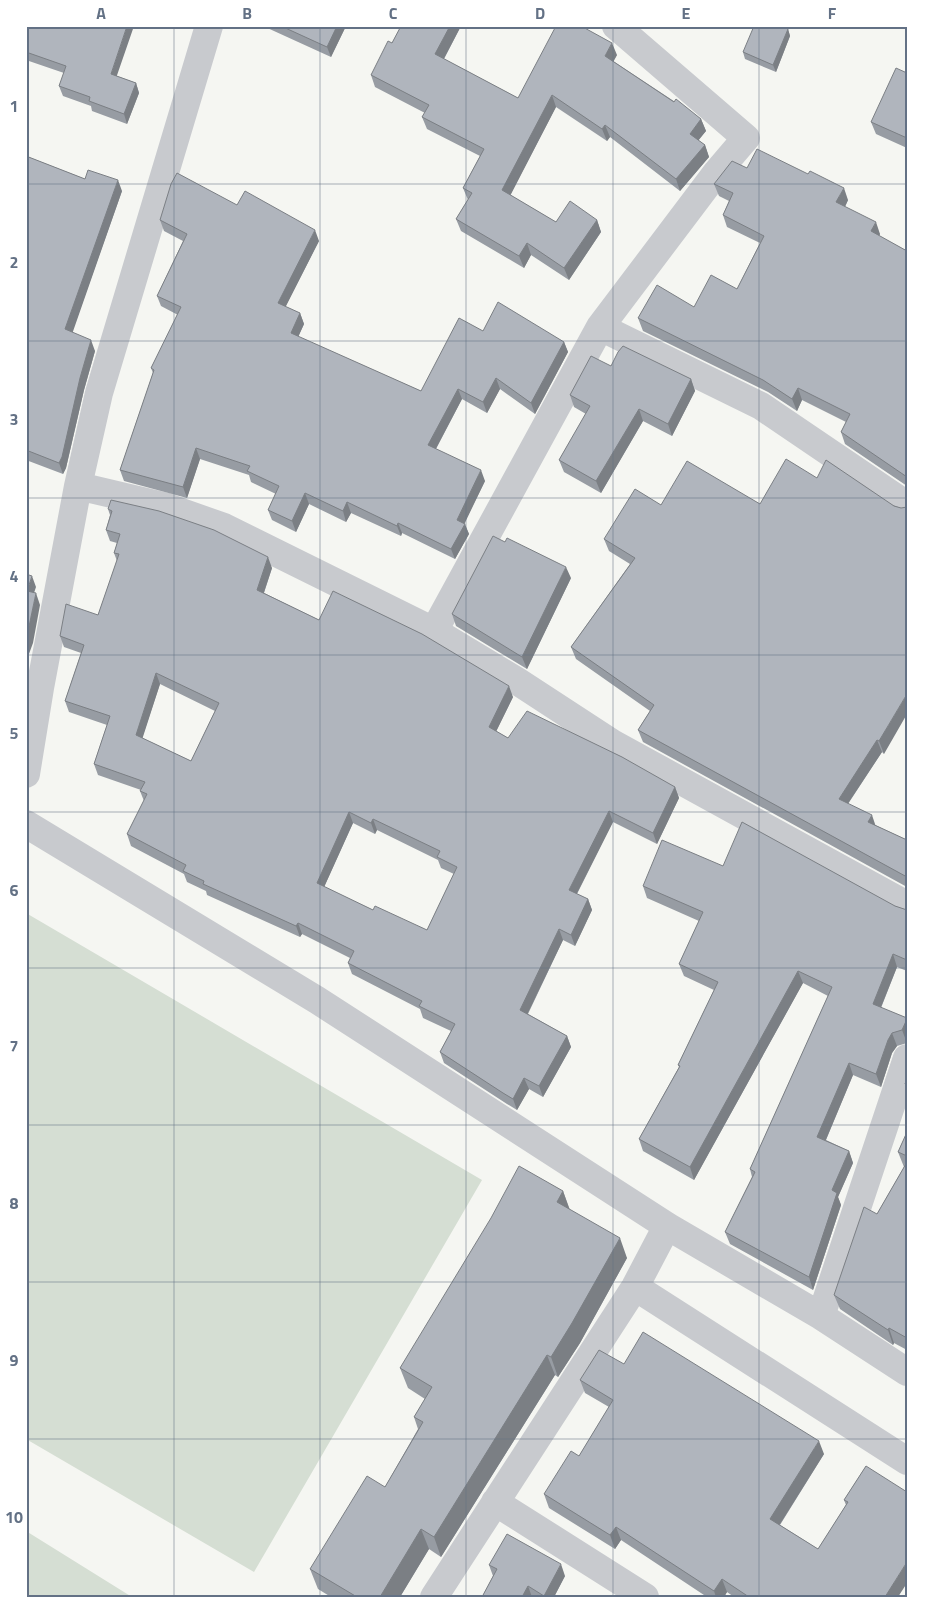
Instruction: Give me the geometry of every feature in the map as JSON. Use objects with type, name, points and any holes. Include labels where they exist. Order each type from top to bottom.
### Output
[{"type":"street","points":[[26,774],[40,688],[78,486],[99,393],[209,26]]},
{"type":"street","points":[[434,631],[600,327],[717,172],[746,138],[616,26]]},
{"type":"street","points":[[600,327],[761,406],[907,505]]},
{"type":"street","points":[[78,486],[159,505],[224,527],[434,631],[517,681],[612,743],[907,905]]},
{"type":"street","points":[[26,824],[317,1000],[667,1226],[821,1316],[907,1372]]},
{"type":"street","points":[[821,1316],[907,1058]]},
{"type":"street","points":[[434,1597],[635,1287],[667,1226]]},
{"type":"street","points":[[635,1287],[907,1462]]},
{"type":"street","points":[[495,1502],[645,1597]]},
{"type":"shaded area","points":[[26,913],[482,1180],[254,1572],[26,1439]]},
{"type":"shaded area","points":[[26,1531],[132,1597],[26,1597]]},
{"type":"building","points":[[26,26],[127,26],[111,74],[136,83],[124,114],[89,101],[90,97],[59,86],[66,66],[26,52]]},
{"type":"building","points":[[281,26],[337,26],[327,47]]},
{"type":"building","points":[[401,26],[450,26],[435,54],[518,98],[556,26],[581,26],[612,43],[605,56],[674,102],[676,99],[701,119],[690,134],[705,145],[676,179],[605,125],[602,129],[552,95],[502,190],[556,222],[570,201],[597,220],[564,268],[527,243],[519,256],[456,219],[472,193],[463,188],[484,149],[422,117],[429,105],[371,75],[388,41],[392,43]]},
{"type":"building","points":[[754,26],[781,26],[788,29],[773,65],[743,52]]},
{"type":"building","points":[[896,68],[907,73],[907,138],[871,122]]},
{"type":"building","points":[[757,149],[808,174],[810,171],[844,188],[836,202],[876,222],[871,231],[907,251],[907,477],[841,432],[850,414],[798,388],[792,399],[763,380],[638,318],[657,285],[694,307],[711,275],[737,289],[764,236],[723,215],[733,193],[714,184],[732,161],[747,168]]},
{"type":"building","points":[[26,156],[85,179],[88,170],[118,180],[65,329],[91,340],[59,463],[26,450]]},
{"type":"building","points":[[177,173],[237,205],[245,191],[315,230],[278,303],[300,313],[291,333],[421,391],[459,318],[483,331],[498,302],[564,342],[531,403],[496,378],[483,402],[458,389],[428,445],[481,470],[457,520],[465,524],[451,549],[398,523],[397,526],[347,502],[343,511],[305,493],[292,521],[268,510],[279,486],[247,471],[250,466],[196,448],[183,487],[120,470],[154,370],[151,368],[181,307],[157,296],[187,234],[160,220],[171,184]]},
{"type":"building","points":[[623,346],[691,379],[668,424],[639,409],[596,481],[559,460],[590,406],[570,395],[591,356],[611,366]]},
{"type":"building","points":[[786,459],[817,478],[826,460],[894,506],[907,507],[907,694],[879,741],[877,740],[839,799],[872,815],[868,822],[907,840],[907,877],[638,730],[654,705],[571,647],[635,558],[604,539],[635,489],[661,505],[687,461],[760,504]]},
{"type":"building","points":[[111,500],[159,511],[214,530],[268,557],[257,590],[319,620],[333,591],[422,634],[509,686],[489,727],[508,738],[527,711],[622,757],[675,787],[653,833],[609,811],[569,890],[588,899],[571,935],[559,929],[520,1010],[567,1036],[539,1086],[524,1078],[513,1099],[503,1093],[440,1052],[455,1024],[419,1006],[422,1001],[348,963],[354,951],[298,923],[296,926],[203,884],[204,881],[183,871],[186,865],[127,834],[147,794],[140,791],[145,782],[94,764],[110,716],[65,701],[84,645],[60,636],[66,604],[98,615],[119,554],[114,553],[120,534],[106,530],[112,511],[108,509]],"holes":[[[156,673],[219,703],[191,761],[136,735]],[[349,812],[371,823],[373,819],[440,851],[437,857],[457,867],[427,930],[375,906],[373,910],[317,883]]]},
{"type":"building","points":[[493,536],[505,542],[507,538],[566,567],[522,657],[452,614]]},
{"type":"building","points":[[26,574],[32,576],[27,591],[36,593],[26,638]]},
{"type":"building","points":[[742,822],[895,906],[907,910],[907,960],[893,954],[873,1004],[907,1019],[902,1030],[892,1033],[888,1040],[876,1074],[849,1063],[817,1137],[849,1151],[832,1190],[837,1193],[809,1277],[725,1232],[755,1172],[750,1169],[832,987],[798,971],[690,1167],[639,1139],[680,1066],[678,1065],[718,982],[679,964],[703,912],[643,886],[662,840],[723,866]]},
{"type":"building","points":[[907,1132],[907,1156],[898,1152]]},
{"type":"building","points":[[907,1162],[907,1338],[889,1328],[888,1330],[834,1295],[864,1207],[877,1214]]},
{"type":"building","points":[[519,1166],[563,1191],[557,1202],[620,1238],[551,1357],[547,1355],[434,1537],[421,1529],[380,1597],[357,1597],[310,1569],[367,1476],[385,1487],[423,1422],[414,1417],[432,1387],[400,1368],[491,1218]]},
{"type":"building","points":[[643,1332],[819,1441],[770,1519],[818,1549],[848,1502],[844,1500],[866,1466],[907,1492],[907,1562],[885,1597],[749,1597],[722,1579],[714,1591],[616,1527],[610,1535],[544,1494],[571,1451],[579,1456],[613,1400],[580,1380],[599,1350],[624,1364]]},
{"type":"building","points":[[507,1534],[561,1564],[544,1596],[528,1586],[522,1597],[482,1597],[497,1569],[489,1565]]}]
